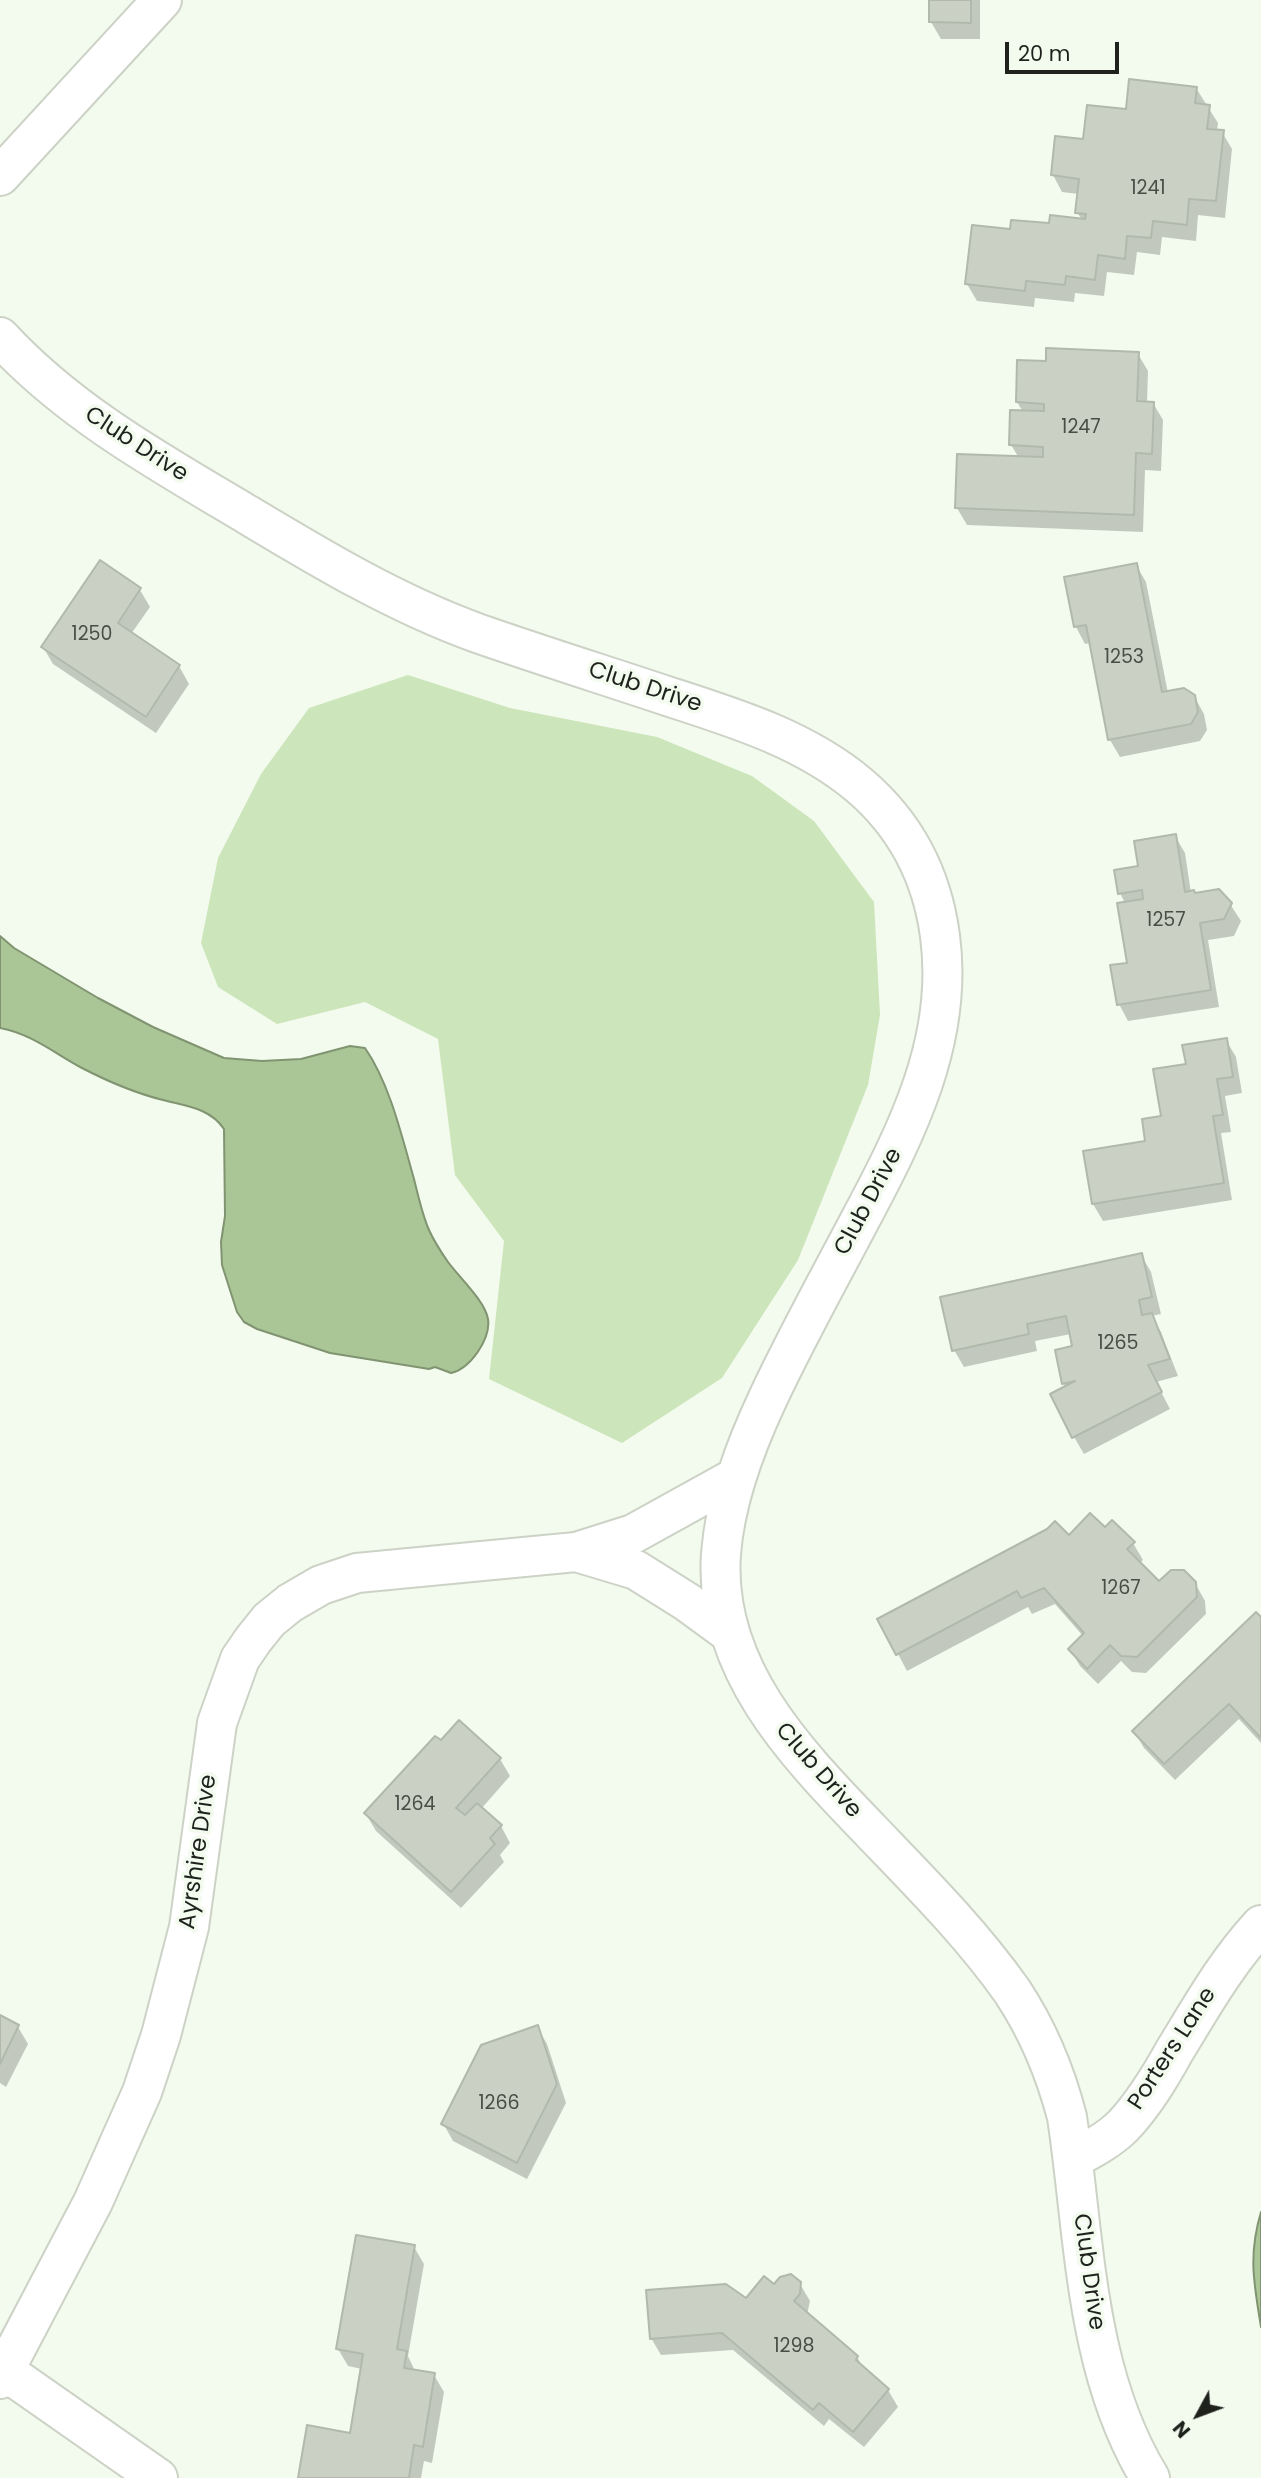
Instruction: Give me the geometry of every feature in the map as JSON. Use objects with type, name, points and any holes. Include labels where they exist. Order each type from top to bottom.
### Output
[{"type":"street","points":[[0,176],[162,0]]},
{"type":"street","name":"Club Drive","points":[[0,337],[26,365],[77,407],[213,495],[339,569],[414,607],[471,631],[754,724],[787,739],[819,757],[863,789],[893,819],[906,837],[928,880],[935,903],[942,951],[940,1010],[926,1079],[895,1154],[778,1376],[756,1424],[736,1477],[725,1518],[721,1594],[728,1632],[750,1684],[795,1748],[957,1923],[1012,1992],[1034,2027],[1055,2076],[1067,2117],[1093,2314],[1103,2362],[1128,2434],[1150,2478]]},
{"type":"street","name":"Ayrshire Drive","points":[[2,2375],[93,2202],[142,2092],[189,1927],[217,1723],[240,1659],[269,1620],[290,1603],[321,1585],[357,1573],[576,1552],[633,1534],[736,1477]]},
{"type":"street","name":"Ayrshire Drive","points":[[576,1552],[636,1570],[728,1632]]},
{"type":"street","name":"Porters Lane","points":[[1073,2159],[1122,2127],[1150,2093],[1220,1975],[1261,1925]]},
{"type":"street","points":[[2,2375],[158,2478]]},
{"type":"shaded area","points":[[408,675],[510,708],[657,737],[752,776],[814,821],[874,902],[880,1015],[868,1085],[798,1260],[722,1378],[622,1443],[489,1379],[504,1241],[455,1175],[438,1039],[365,1002],[277,1024],[218,987],[201,943],[218,858],[261,774],[309,708]]},
{"type":"shaded area","points":[[0,936],[14,948],[98,998],[153,1027],[224,1058],[262,1061],[301,1059],[350,1046],[365,1048],[382,1078],[394,1111],[429,1230],[448,1262],[486,1312],[486,1335],[472,1359],[451,1373],[435,1367],[429,1369],[330,1353],[257,1329],[244,1322],[237,1312],[222,1265],[221,1242],[225,1216],[224,1129],[205,1112],[121,1086],[82,1068],[33,1039],[0,1028]]},
{"type":"shaded area","points":[[1261,2212],[1261,2327],[1253,2256]]},
{"type":"building","points":[[929,0],[971,0],[971,23],[929,22]]},
{"type":"building","points":[[1129,79],[1197,87],[1195,103],[1210,105],[1207,129],[1224,130],[1216,201],[1189,199],[1187,225],[1153,221],[1151,238],[1127,236],[1125,259],[1098,255],[1095,280],[1066,276],[1065,285],[1026,281],[1025,291],[965,284],[972,225],[1010,229],[1011,220],[1049,223],[1050,215],[1085,219],[1086,214],[1075,213],[1079,179],[1051,175],[1055,136],[1083,139],[1087,105],[1126,109]]},
{"type":"building","points":[[1046,348],[1139,352],[1137,401],[1154,402],[1152,454],[1136,453],[1134,515],[955,508],[957,454],[1043,457],[1043,447],[1009,445],[1010,410],[1044,411],[1044,404],[1016,402],[1017,360],[1046,361]]},
{"type":"building","points":[[100,560],[141,588],[118,623],[180,665],[146,717],[41,647]]},
{"type":"building","points":[[1137,563],[1162,692],[1184,688],[1195,695],[1198,712],[1191,724],[1108,740],[1086,625],[1074,627],[1064,577]]},
{"type":"building","points":[[1176,834],[1185,892],[1219,889],[1232,903],[1224,919],[1200,923],[1211,990],[1117,1005],[1110,965],[1127,963],[1117,903],[1143,899],[1142,890],[1118,894],[1114,870],[1138,866],[1134,841]]},
{"type":"building","points":[[1227,1038],[1233,1077],[1217,1079],[1223,1115],[1213,1116],[1224,1183],[1092,1204],[1083,1151],[1145,1141],[1142,1119],[1161,1116],[1153,1069],[1186,1064],[1182,1045]]},
{"type":"building","points":[[1142,1253],[1152,1297],[1139,1300],[1142,1315],[1152,1313],[1170,1359],[1148,1365],[1162,1392],[1072,1438],[1050,1394],[1075,1381],[1062,1384],[1055,1350],[1072,1346],[1066,1316],[1027,1324],[1029,1334],[952,1351],[940,1297]]},
{"type":"building","points":[[1090,1513],[1105,1527],[1112,1520],[1135,1542],[1127,1549],[1159,1581],[1171,1570],[1184,1570],[1196,1582],[1197,1597],[1137,1657],[1121,1656],[1110,1645],[1087,1669],[1068,1649],[1084,1633],[1044,1588],[1021,1598],[1017,1591],[896,1655],[877,1619],[1047,1529],[1055,1521],[1069,1535]]},
{"type":"building","points":[[1256,1612],[1261,1617],[1261,1738],[1229,1704],[1164,1764],[1132,1731]]},
{"type":"building","points":[[459,1720],[501,1758],[456,1808],[465,1815],[477,1803],[502,1825],[490,1838],[495,1844],[451,1892],[364,1813],[435,1736],[441,1740]]},
{"type":"building","points":[[0,2015],[19,2025],[0,2064]]},
{"type":"building","points":[[538,2025],[557,2084],[517,2163],[441,2124],[481,2045]]},
{"type":"building","points":[[356,2235],[415,2245],[397,2349],[407,2351],[404,2368],[435,2373],[423,2447],[414,2445],[409,2478],[298,2478],[307,2425],[350,2433],[363,2354],[336,2349]]},
{"type":"building","points":[[791,2274],[801,2282],[800,2294],[794,2301],[858,2356],[856,2360],[889,2389],[853,2432],[819,2403],[813,2410],[722,2333],[650,2339],[646,2290],[726,2284],[746,2298],[764,2276],[774,2284],[780,2277]]}]
